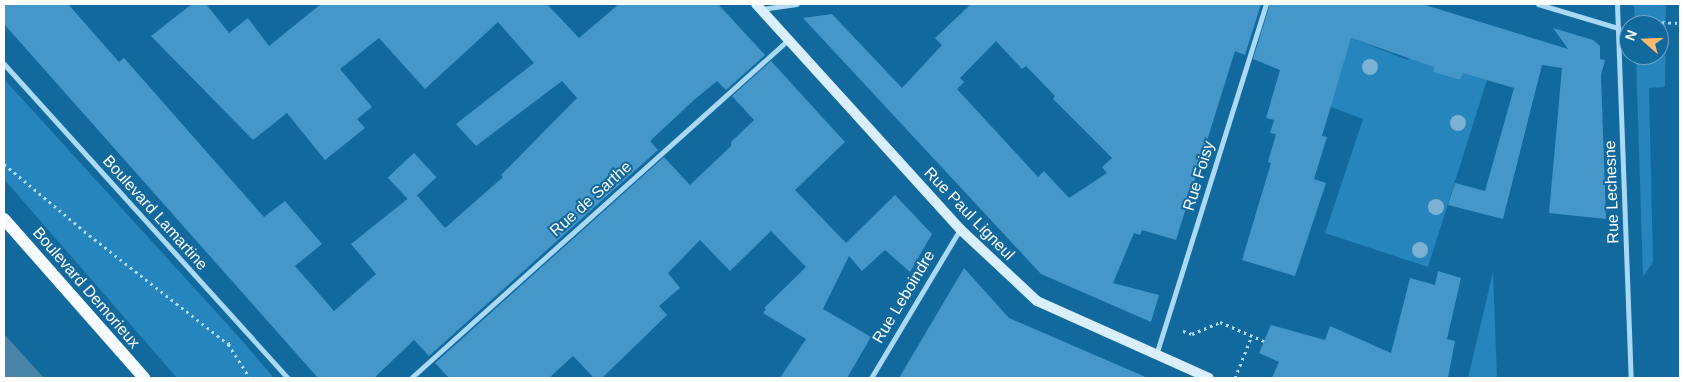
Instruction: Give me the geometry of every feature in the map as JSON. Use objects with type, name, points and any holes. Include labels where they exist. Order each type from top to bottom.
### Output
[{"type":"main road","name":"Boulevard Demorieux","points":[[4,219],[144,378]]},
{"type":"street","points":[[759,6],[797,4]]},
{"type":"street","name":"Rue Foisy","points":[[1156,356],[1266,4]]},
{"type":"street","points":[[1538,4],[1618,28]]},
{"type":"street","name":"Rue Lechesne","points":[[1617,4],[1632,378]]},
{"type":"street","name":"Rue Paul Ligneul","points":[[759,6],[960,229],[1037,301],[1156,356],[1209,378]]},
{"type":"street","name":"Rue de Sarthe","points":[[411,378],[789,40]]},
{"type":"street","name":"Boulevard Lamartine","points":[[4,64],[288,378]]},
{"type":"street","name":"Rue Leboindre","points":[[871,378],[960,229]]},
{"type":"path","points":[[1617,20],[1680,23]]},
{"type":"path","points":[[4,164],[84,232],[228,344],[250,378]]},
{"type":"path","points":[[1166,324],[1192,334],[1220,322],[1264,341]]},
{"type":"path","points":[[228,344],[245,330]]},
{"type":"path","points":[[1235,378],[1252,335]]},
{"type":"shaded area","points":[[1634,4],[1666,4],[1666,15],[1635,15]]},
{"type":"shaded area","points":[[1351,38],[1408,60],[1410,54],[1434,67],[1433,72],[1460,80],[1463,72],[1487,80],[1428,267],[1325,233],[1363,119],[1323,104]]},
{"type":"shaded area","points":[[1636,65],[1665,65],[1665,87],[1649,88],[1653,262],[1643,277]]},
{"type":"shaded area","points":[[4,79],[274,378],[177,378],[4,179]]},
{"type":"shaded area","points":[[1493,272],[1497,378],[1468,378]]},
{"type":"shaded area","points":[[4,334],[44,378],[4,378]]},
{"type":"building","points":[[4,4],[68,4],[119,62],[124,58],[264,217],[285,201],[322,244],[295,266],[334,311],[376,274],[351,244],[415,193],[445,228],[503,177],[501,175],[577,98],[562,81],[476,146],[456,124],[534,63],[498,22],[425,89],[379,38],[340,69],[372,107],[357,119],[365,128],[325,160],[287,113],[253,140],[151,36],[192,4],[206,4],[229,33],[248,18],[269,46],[321,4],[547,4],[579,38],[619,4],[718,4],[765,55],[726,90],[717,81],[694,100],[650,141],[658,150],[429,356],[414,340],[374,378],[318,378],[4,24]]},
{"type":"building","points":[[971,4],[1261,4],[1245,55],[1235,51],[1176,240],[1142,230],[1140,235],[1134,233],[1113,283],[1159,295],[1151,322],[1041,274],[803,18],[832,14],[902,88],[942,45],[935,38]],"holes":[[[996,41],[1022,69],[1026,66],[1055,96],[1053,99],[1112,158],[1102,167],[1107,173],[1069,198],[1044,171],[1038,177],[957,89],[964,82],[960,78]]]},
{"type":"building","points":[[1270,4],[1422,4],[1568,49],[1553,28],[1593,40],[1600,46],[1600,59],[1605,60],[1601,75],[1606,219],[1549,213],[1562,68],[1542,65],[1503,219],[1448,205],[1455,183],[1485,191],[1514,88],[1463,73],[1460,80],[1433,72],[1434,67],[1351,38],[1322,136],[1327,137],[1314,179],[1326,183],[1295,276],[1242,260],[1271,163],[1268,162],[1276,134],[1270,133],[1274,120],[1266,118],[1280,70],[1253,59]]},
{"type":"building","points":[[771,61],[845,142],[795,190],[846,243],[895,195],[932,234],[910,272],[885,250],[862,271],[849,256],[823,309],[871,337],[847,378],[780,378],[806,339],[763,313],[766,309],[764,308],[806,267],[771,231],[730,271],[700,240],[668,273],[680,288],[659,306],[667,315],[602,378],[594,378],[573,356],[549,378],[449,378],[435,363],[664,157],[690,185],[731,146],[731,142],[754,120],[732,96]]},
{"type":"building","points":[[414,153],[437,177],[410,202],[388,178]]},
{"type":"building","points":[[964,268],[1009,318],[1148,378],[899,378]]},
{"type":"building","points":[[1438,271],[1461,278],[1447,339],[1455,341],[1448,378],[1272,378],[1279,362],[1259,353],[1271,325],[1325,340],[1330,326],[1391,353],[1410,278],[1435,285]]}]
